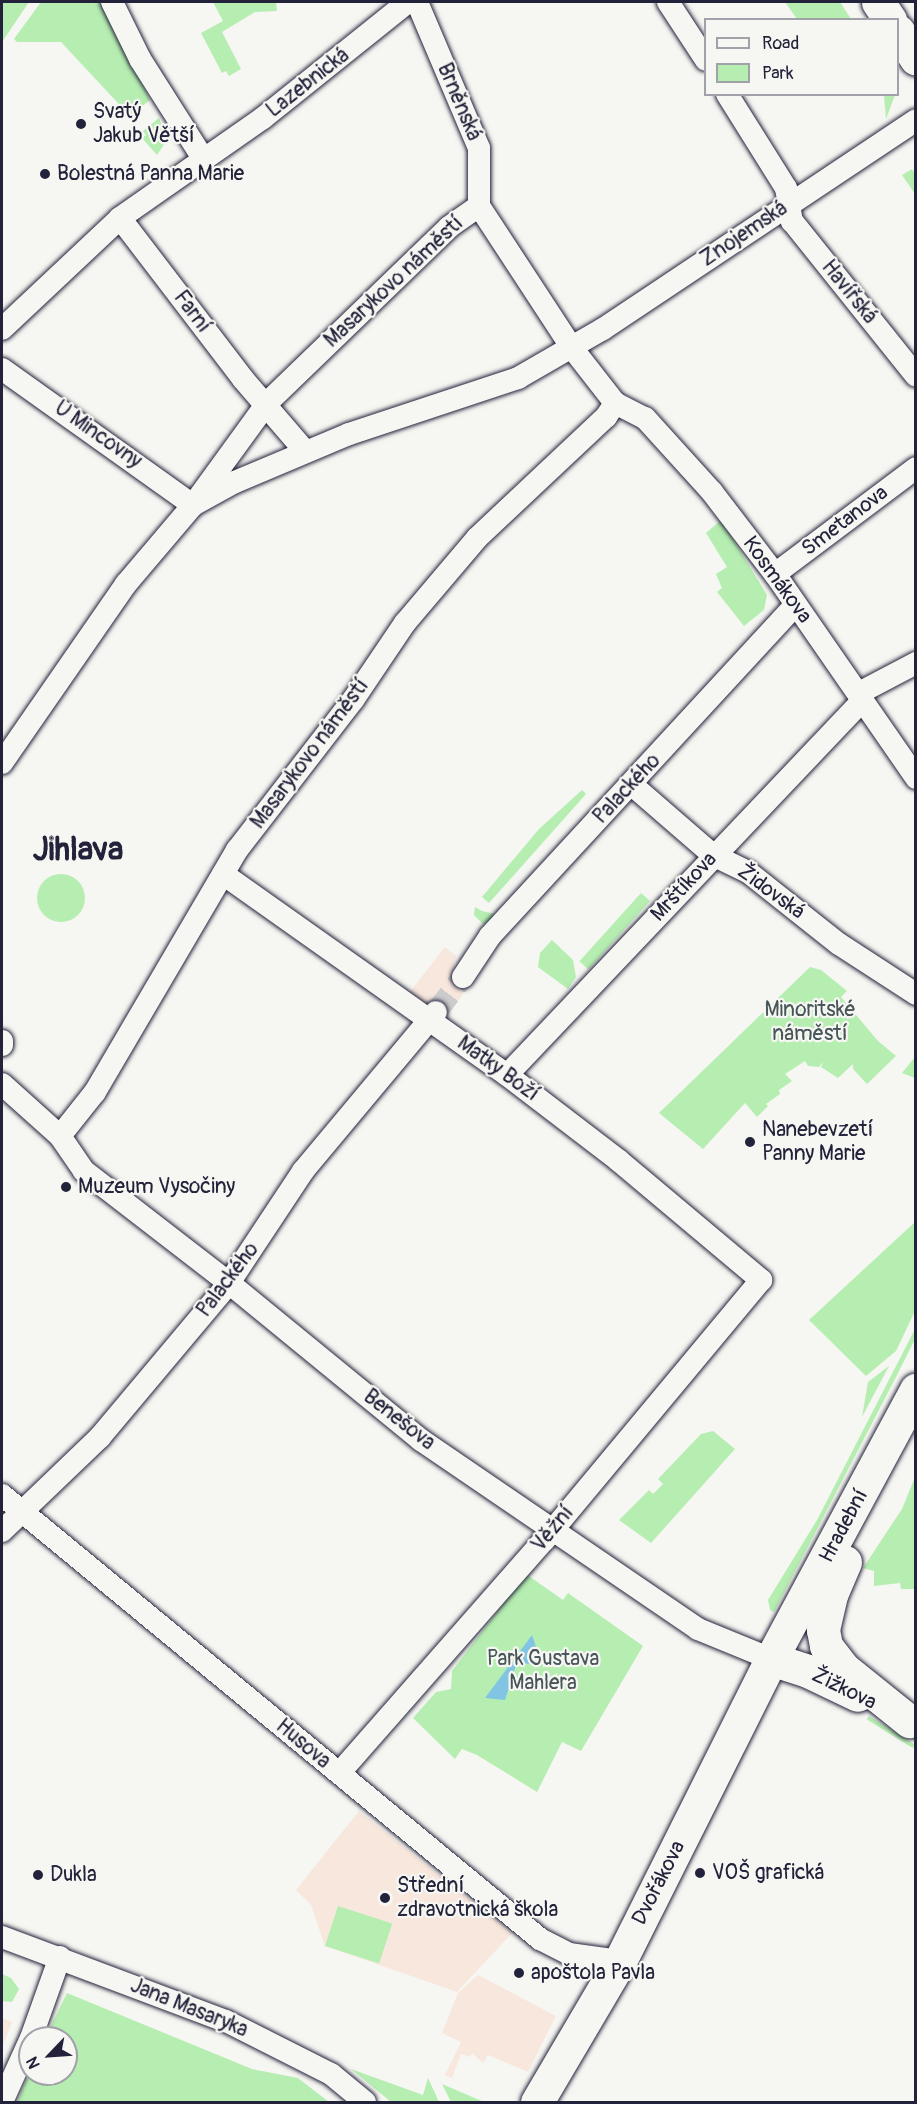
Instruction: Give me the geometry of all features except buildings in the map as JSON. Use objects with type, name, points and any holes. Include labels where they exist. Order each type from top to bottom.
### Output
[{"type":"main road","points":[[878,2],[889,18]]},
{"type":"main road","points":[[899,34],[915,59]]},
{"type":"main road","points":[[909,1403],[831,1595],[823,1630],[832,1657],[912,1723]]},
{"type":"main road","name":"Hradební","points":[[771,1659],[909,1403]]},
{"type":"main road","name":"Žižkova","points":[[771,1659],[808,1671],[912,1723]]},
{"type":"main road","name":"Dvořákova","points":[[537,2103],[620,1961],[771,1659]]},
{"type":"street","points":[[112,2],[140,58],[204,160]]},
{"type":"street","name":"Lazebnická","points":[[2,329],[30,300],[120,218],[263,118],[408,2]]},
{"type":"street","name":"Brněnská","points":[[417,2],[479,148],[478,206]]},
{"type":"street","points":[[668,2],[704,58]]},
{"type":"street","name":"Havířská","points":[[728,96],[786,188],[792,221],[915,376]]},
{"type":"street","name":"Znojemská","points":[[572,348],[915,120]]},
{"type":"street","name":"Masarykovo náměstí","points":[[2,763],[126,584],[193,505],[267,403],[449,227],[478,206],[572,348],[615,403],[606,417],[443,574],[223,874],[95,1092],[60,1136]]},
{"type":"street","name":"Farní","points":[[120,218],[243,379],[267,403]]},
{"type":"street","name":"Masarykovo náměstí","points":[[193,505],[305,451],[518,378],[572,348]]},
{"type":"street","name":"U Mincovny","points":[[2,369],[193,505]]},
{"type":"street","points":[[267,403],[305,451]]},
{"type":"street","name":"Kosmákova","points":[[615,403],[649,423],[712,492],[775,574],[915,778]]},
{"type":"street","name":"Smetanova","points":[[775,574],[915,468]]},
{"type":"street","name":"Palackého","points":[[463,977],[490,936],[795,605]]},
{"type":"street","points":[[861,697],[915,663]]},
{"type":"street","name":"Mrštíkova","points":[[507,1075],[861,697]]},
{"type":"street","name":"Židovská","points":[[631,784],[713,855],[748,872],[840,944],[915,994]]},
{"type":"street","name":"Matky Boží","points":[[223,874],[433,1016],[618,1160],[761,1280]]},
{"type":"street","name":"Palackého","points":[[2,1531],[100,1437],[229,1283],[303,1171],[433,1016]]},
{"type":"street","points":[[2,1041],[2,1046]]},
{"type":"street","points":[[2,1084],[60,1136]]},
{"type":"street","name":"Benešova","points":[[60,1136],[84,1171],[229,1283],[421,1440],[551,1531],[698,1629],[771,1659]]},
{"type":"street","name":"Věžní","points":[[339,1773],[413,1693],[761,1280]]},
{"type":"street","name":"Husova","points":[[2,1495],[540,1939],[568,1954],[620,1961]]},
{"type":"street","name":"Jana Masaryka","points":[[2,1936],[226,2021],[331,2074],[365,2103]]},
{"type":"street","points":[[35,2026],[60,1957]]},
{"type":"street","points":[[2,2103],[18,2066]]},
{"type":"shaded area","points":[[445,947],[456,956],[453,969],[471,982],[444,1021],[409,993]]},
{"type":"shaded area","name":"Střední zdravotnická škola","points":[[359,1811],[512,1933],[457,1992],[325,1946],[311,1905],[296,1890]]},
{"type":"shaded area","points":[[478,1975],[556,2016],[528,2072],[488,2055],[483,2063],[472,2053],[470,2057],[461,2054],[452,2078],[445,2075],[461,2042],[442,2033],[458,1993]]},
{"type":"shaded area","points":[[2,2018],[12,2022],[2,2047]]},
{"type":"green space","points":[[2,2],[29,2],[2,42]]},
{"type":"green space","points":[[41,2],[102,2],[150,100],[130,116],[61,42],[17,42],[14,39]]},
{"type":"green space","points":[[213,2],[276,2],[277,11],[255,12],[222,32],[241,69],[229,76],[226,71],[222,73],[201,33],[223,21]]},
{"type":"green space","points":[[785,2],[840,2],[850,18],[796,18]]},
{"type":"green space","points":[[884,96],[895,96],[886,119]]},
{"type":"green space","points":[[159,118],[167,140],[157,155],[142,138],[146,135],[143,131]]},
{"type":"green space","points":[[912,169],[915,174],[915,194],[902,175]]},
{"type":"green space","points":[[721,520],[767,595],[764,610],[744,626],[717,592],[722,588],[716,574],[727,567],[706,533]]},
{"type":"green space","points":[[582,790],[586,794],[489,903],[482,897],[539,829]]},
{"type":"green space","points":[[61,874],[78,881],[85,898],[78,915],[61,922],[44,915],[37,898],[44,881]]},
{"type":"green space","points":[[641,893],[650,901],[588,969],[579,961]]},
{"type":"green space","points":[[475,907],[499,915],[483,924],[474,915]]},
{"type":"green space","points":[[552,940],[573,960],[576,977],[568,989],[538,967],[540,953]]},
{"type":"green space","name":"Minoritské náměstí","points":[[810,967],[821,970],[847,991],[841,997],[878,1041],[896,1056],[867,1084],[853,1069],[853,1064],[838,1078],[821,1067],[823,1062],[819,1067],[808,1066],[805,1061],[785,1074],[792,1081],[779,1090],[780,1094],[766,1104],[768,1106],[757,1117],[745,1103],[703,1149],[659,1113]]},
{"type":"green space","points":[[915,1057],[915,1078],[902,1073]]},
{"type":"green space","points":[[915,1222],[915,1311],[896,1351],[866,1376],[809,1320]]},
{"type":"green space","points":[[915,1329],[915,1339],[896,1377],[774,1612],[770,1610],[768,1600],[817,1520]]},
{"type":"green space","points":[[889,1366],[862,1417],[868,1382]]},
{"type":"green space","points":[[713,1431],[735,1449],[651,1543],[619,1520],[649,1490],[653,1494],[663,1484],[658,1479],[701,1434]]},
{"type":"green space","points":[[915,1477],[915,1589],[901,1589],[900,1583],[874,1586],[874,1571],[863,1568],[902,1509]]},
{"type":"green space","name":"Park Gustava Mahlera","points":[[526,1574],[563,1600],[568,1593],[643,1646],[581,1751],[562,1742],[537,1792],[477,1755],[462,1749],[455,1759],[413,1718],[436,1692],[451,1689],[452,1671]]},
{"type":"green space","points":[[869,1716],[915,1745],[913,1748],[867,1719]]},
{"type":"green space","points":[[338,1906],[392,1924],[379,1964],[325,1946]]},
{"type":"green space","points":[[2,1974],[11,1978],[19,1989],[12,2002],[2,2001]]},
{"type":"green space","points":[[67,1993],[252,2069],[298,2078],[329,2102],[17,2102],[24,2086],[78,2086],[78,2026],[51,2026]]},
{"type":"green space","points":[[351,2069],[423,2095],[428,2078],[439,2102],[391,2102]]},
{"type":"green space","points":[[442,2084],[484,2102],[451,2102]]},
{"type":"water","points":[[532,1635],[541,1661],[535,1665],[517,1662],[505,1700],[485,1698]]},
{"type":"tunnel","points":[[436,1012],[463,977]]},
{"type":"place","name":"Svatý Jakub Větší","points":[[81,124]]},
{"type":"place","name":"Bolestná Panna Marie","points":[[45,174]]},
{"type":"place","name":"Nanebevzetí Panny Marie","points":[[750,1142]]},
{"type":"place","name":"Muzeum Vysočiny","points":[[66,1187]]},
{"type":"place","name":"VOŠ grafická","points":[[700,1873]]},
{"type":"place","name":"Dukla","points":[[38,1875]]},
{"type":"place","name":"Střední zdravotnická škola","points":[[385,1898]]},
{"type":"place","name":"apoštola Pavla","points":[[519,1973]]},
{"type":"district","name":"Jihlava","points":[[78,850]]}]
